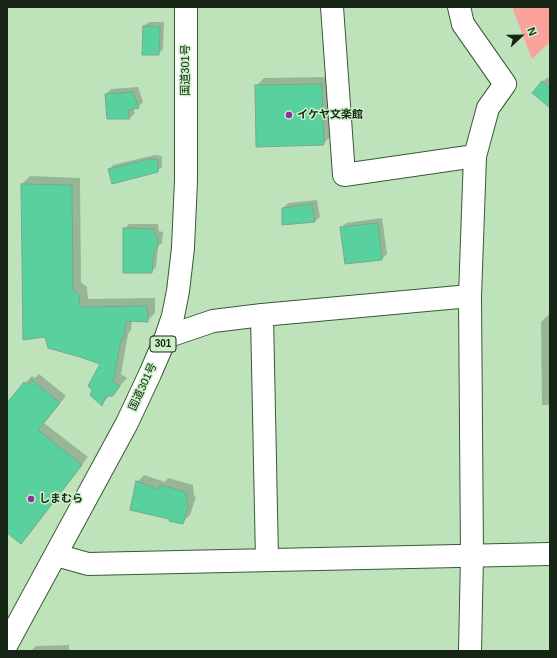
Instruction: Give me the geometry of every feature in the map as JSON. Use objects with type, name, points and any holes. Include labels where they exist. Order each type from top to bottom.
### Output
[{"type":"main road","name":"国道301号","points":[[7,644],[127,423],[166,337],[173,316],[178,291],[183,248],[186,180],[186,7]]},
{"type":"main road","points":[[332,7],[344,175],[475,156]]},
{"type":"main road","points":[[459,7],[463,24],[505,84],[488,108],[475,156],[470,296],[472,556],[470,651]]},
{"type":"main road","points":[[166,337],[213,321],[262,315],[470,296]]},
{"type":"main road","points":[[262,315],[268,560]]},
{"type":"main road","points":[[56,555],[88,564],[550,554]]},
{"type":"shaded area","points":[[512,7],[550,7],[550,42],[532,59]]},
{"type":"building","points":[[143,26],[160,27],[159,55],[142,55]]},
{"type":"building","points":[[542,81],[550,89],[550,108],[532,93]]},
{"type":"building","name":"イケヤ文楽館","points":[[322,84],[324,145],[256,147],[255,85]]},
{"type":"building","points":[[133,92],[139,108],[128,110],[130,119],[107,119],[105,94]]},
{"type":"building","points":[[150,159],[158,160],[158,172],[112,184],[108,169]]},
{"type":"building","points":[[21,184],[72,185],[73,290],[79,295],[80,307],[147,306],[148,322],[126,321],[124,339],[121,339],[113,382],[120,386],[113,396],[106,396],[102,406],[90,395],[92,390],[88,386],[100,364],[48,348],[45,337],[23,340]]},
{"type":"building","points":[[312,204],[315,222],[282,225],[282,208]]},
{"type":"building","points":[[378,223],[382,260],[345,264],[340,227]]},
{"type":"building","points":[[123,228],[154,229],[155,236],[158,237],[157,249],[154,250],[152,273],[123,273]]},
{"type":"building","name":"しまむら","points":[[32,380],[60,403],[38,430],[82,465],[21,544],[7,533],[7,403],[24,382],[28,385]]},
{"type":"building","points":[[136,481],[158,489],[160,485],[186,492],[187,503],[189,504],[183,524],[169,521],[169,519],[130,510]]},
{"type":"place","name":"イケヤ文楽館","points":[[289,115]]},
{"type":"place","name":"しまむら","points":[[31,499]]}]
